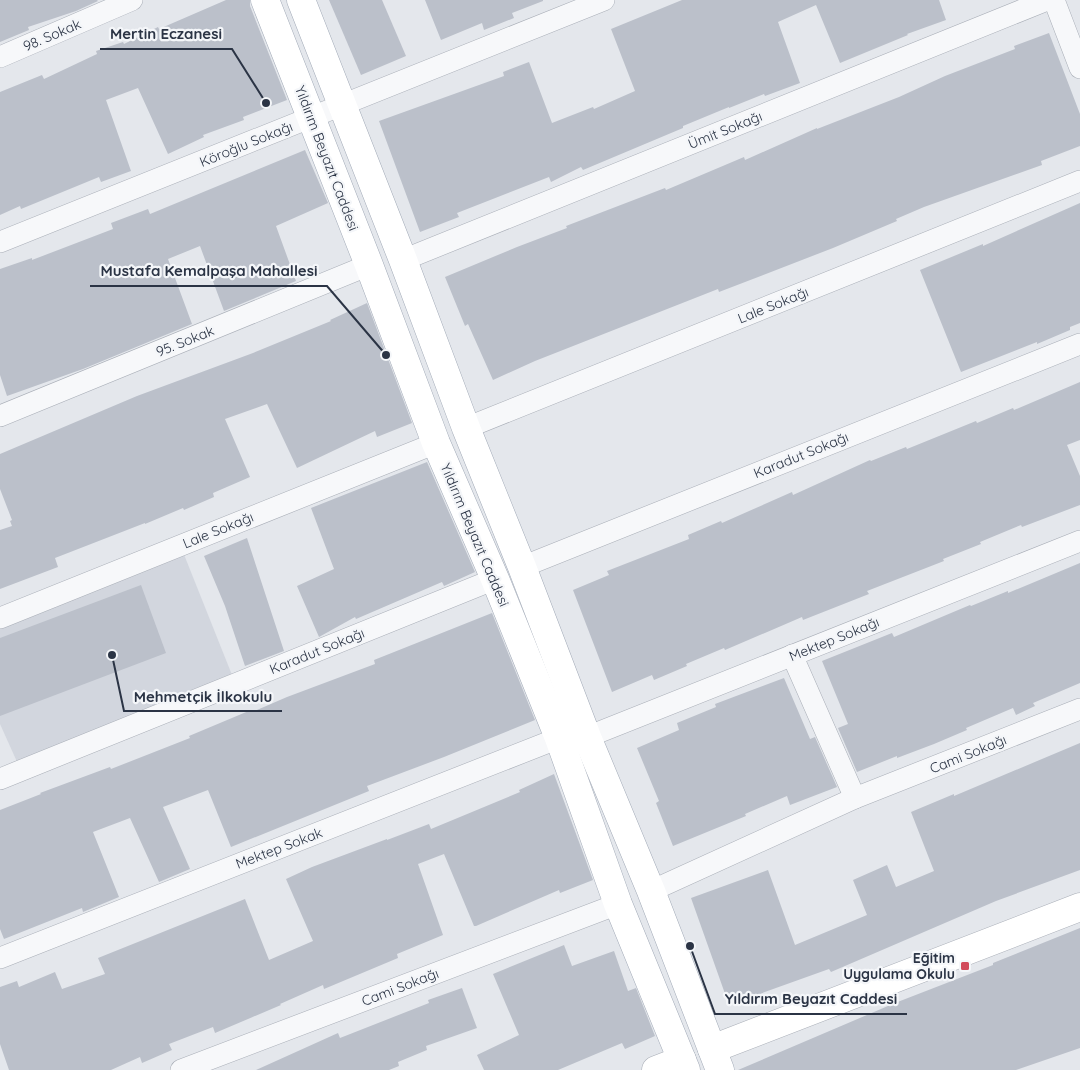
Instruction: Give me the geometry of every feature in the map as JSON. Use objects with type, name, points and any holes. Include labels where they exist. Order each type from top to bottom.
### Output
[{"type":"main road","name":"Yıldırım Beyazıt Caddesi","points":[[265,0],[369,265],[436,443],[495,579],[559,738],[618,904],[684,1065]]},
{"type":"main road","points":[[301,0],[587,737],[651,891],[716,1059]]},
{"type":"main road","points":[[495,579],[522,567]]},
{"type":"main road","points":[[656,1070],[716,1059],[1080,908]]},
{"type":"street","name":"98. Sokak","points":[[0,58],[132,0]]},
{"type":"street","name":"Köroğlu Sokağı","points":[[0,242],[604,0]]},
{"type":"street","name":"Ümit Sokağı","points":[[403,260],[1047,0]]},
{"type":"street","points":[[1054,0],[1080,68]]},
{"type":"street","name":"Lale Sokağı","points":[[466,428],[1080,182]]},
{"type":"street","name":"95. Sokak","points":[[0,416],[369,265]]},
{"type":"street","name":"Karadut Sokağı","points":[[522,567],[1080,344]]},
{"type":"street","name":"Lale Sokağı","points":[[0,618],[436,443]]},
{"type":"street","name":"Mektep Sokağı","points":[[587,737],[1080,541]]},
{"type":"street","name":"Karadut Sokağı","points":[[0,779],[495,579]]},
{"type":"street","points":[[792,655],[855,798]]},
{"type":"street","name":"Cami Sokağı","points":[[651,891],[855,798],[1080,709]]},
{"type":"street","name":"Mektep Sokak","points":[[0,958],[559,738]]},
{"type":"street","name":"Cami Sokağı","points":[[181,1070],[618,904]]},
{"type":"shaded area","points":[[183,552],[234,680],[18,764],[0,724],[0,629]]},
{"type":"building","points":[[0,0],[98,1],[76,11],[28,27],[29,30],[0,42]]},
{"type":"building","points":[[226,0],[250,0],[250,6],[287,100],[243,117],[244,120],[203,135],[204,137],[168,154],[138,88],[106,100],[131,171],[101,182],[99,177],[21,209],[20,206],[0,215],[0,92],[42,75],[44,79],[97,54],[96,51],[123,42],[124,44],[158,27],[159,29]]},
{"type":"building","points":[[329,0],[382,0],[406,56],[361,75]]},
{"type":"building","points":[[425,0],[543,1],[512,13],[514,18],[484,30],[482,23],[441,40]]},
{"type":"building","points":[[682,0],[939,0],[946,20],[907,34],[840,63],[816,5],[778,22],[800,83],[729,107],[583,170],[581,167],[551,182],[549,177],[457,213],[459,217],[420,232],[379,121],[504,76],[503,72],[529,62],[552,123],[593,107],[594,109],[635,91],[611,29]]},
{"type":"building","points":[[1049,33],[1080,114],[1080,146],[1041,161],[1042,165],[924,207],[896,219],[897,221],[833,248],[719,292],[718,289],[535,361],[493,380],[468,324],[465,326],[445,277],[567,228],[566,226],[665,188],[666,190],[744,157],[745,160],[817,128],[899,97],[945,76],[1015,49],[1014,46]]},
{"type":"building","points":[[305,150],[328,203],[276,226],[296,281],[224,311],[200,246],[168,259],[192,324],[83,369],[7,396],[0,375],[0,269],[32,258],[32,260],[113,229],[111,223],[148,209],[150,214]]},
{"type":"building","points":[[1080,203],[1080,323],[1070,327],[1070,330],[1037,344],[1037,342],[961,372],[920,270],[983,244],[983,246]]},
{"type":"building","points":[[367,303],[412,423],[377,437],[375,431],[297,468],[267,404],[225,419],[250,477],[213,493],[214,497],[184,510],[183,508],[55,558],[58,567],[0,589],[0,530],[12,526],[10,521],[12,520],[0,489],[0,454],[137,396],[253,353],[331,321]]},
{"type":"building","points":[[1080,382],[1080,440],[1067,445],[1080,476],[1080,505],[1022,527],[1021,525],[943,559],[944,561],[867,591],[869,594],[803,620],[802,617],[725,650],[724,648],[654,680],[652,675],[612,692],[573,590],[609,575],[607,571],[689,539],[688,535],[721,521],[722,523],[792,492],[793,495],[870,460],[906,447],[907,449],[1013,408],[1014,410]]},
{"type":"building","points":[[427,462],[475,572],[444,586],[442,582],[356,619],[355,617],[319,637],[297,586],[334,569],[311,508]]},
{"type":"building","points":[[247,538],[284,651],[245,666],[225,606],[204,556]]},
{"type":"building","points":[[1080,563],[1080,683],[1033,703],[1035,706],[1016,715],[1013,708],[934,744],[857,772],[838,728],[848,724],[822,661],[892,633],[894,637],[970,605],[1008,591],[1008,593]]},
{"type":"building","points":[[141,585],[166,653],[0,716],[0,638]]},
{"type":"building","points":[[492,613],[535,720],[367,786],[369,791],[231,847],[208,790],[163,807],[190,869],[159,882],[130,818],[93,832],[119,897],[83,912],[82,908],[4,939],[0,929],[0,810],[40,793],[110,767],[111,769],[190,738],[189,736],[251,710],[252,712],[375,664],[374,660]]},
{"type":"building","points":[[784,678],[810,739],[815,737],[837,787],[790,805],[787,796],[745,814],[746,816],[673,846],[656,803],[659,801],[637,748],[679,730],[677,723],[716,707],[715,704]]},
{"type":"building","points":[[1080,743],[1080,870],[996,901],[831,972],[829,969],[729,1005],[691,898],[768,870],[795,945],[867,915],[853,880],[887,865],[896,887],[934,871],[911,812]]},
{"type":"building","points":[[554,774],[593,880],[560,893],[559,890],[474,926],[444,854],[418,864],[443,935],[397,954],[398,958],[324,989],[323,985],[215,1033],[213,1027],[169,1044],[172,1050],[142,1063],[140,1057],[111,1070],[9,1070],[0,1044],[0,987],[17,981],[19,987],[55,972],[62,989],[105,974],[98,958],[245,899],[269,960],[313,941],[286,879],[312,867],[429,824],[431,829],[520,792],[519,790]]},
{"type":"building","points":[[1080,928],[1080,1048],[1016,1070],[738,1070],[895,1003],[993,965],[993,963]]},
{"type":"building","points":[[564,945],[572,966],[614,951],[628,991],[636,988],[655,1036],[625,1049],[622,1043],[558,1070],[484,1070],[477,1055],[519,1035],[493,974]]},
{"type":"building","points":[[462,988],[477,1028],[426,1046],[427,1050],[398,1062],[399,1066],[389,1070],[256,1070],[338,1033],[340,1038],[429,1003],[428,1000]]},
{"type":"place","name":"Mertin Eczanesi","points":[[266,103]]},
{"type":"place","name":"Mustafa Kemalpaşa Mahallesi","points":[[386,355]]},
{"type":"place","name":"Mehmetçik İlkokulu","points":[[112,655]]},
{"type":"place","name":"Yıldırım Beyazıt Caddesi","points":[[690,946]]},
{"type":"place","name":"Eğitim Uygulama Okulu","points":[[965,966]]}]
